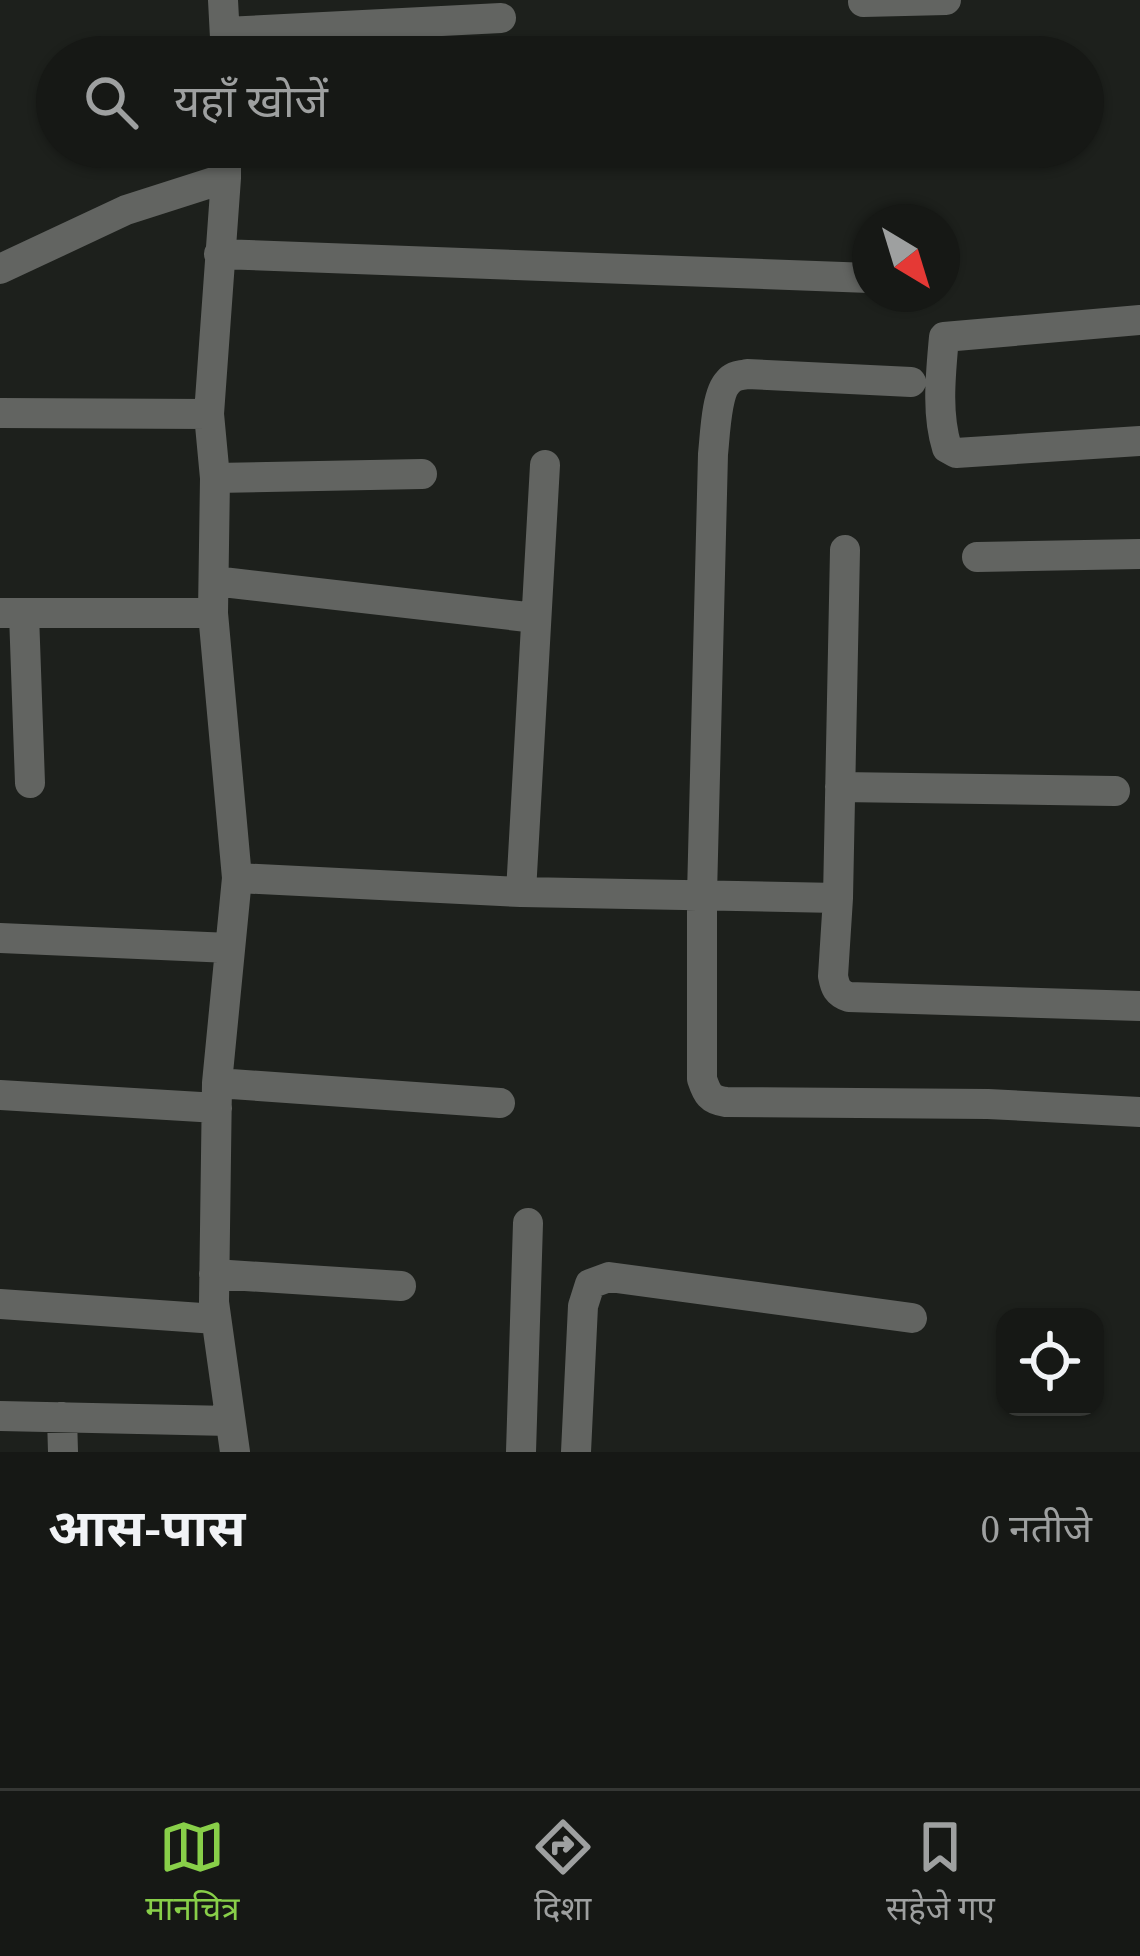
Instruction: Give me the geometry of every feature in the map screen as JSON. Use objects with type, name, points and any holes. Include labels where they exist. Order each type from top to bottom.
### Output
[{"type":"street","points":[[223,0],[225,36]]},
{"type":"street","points":[[863,2],[946,0]]},
{"type":"street","points":[[318,36],[501,18]]},
{"type":"street","points":[[0,269],[214,168]]},
{"type":"street","points":[[226,168],[208,414],[215,478],[213,613],[237,878],[217,1095],[214,1274],[235,1452]]},
{"type":"street","points":[[219,254],[852,277]]},
{"type":"street","points":[[1140,320],[944,337],[940,384],[944,438],[947,448],[956,453],[1140,441]]},
{"type":"street","points":[[911,382],[747,374],[726,382],[722,394],[713,454],[702,895],[702,1079],[706,1092],[713,1100],[726,1102],[988,1104],[1140,1112]]},
{"type":"street","points":[[0,413],[208,414]]},
{"type":"street","points":[[521,892],[545,465]]},
{"type":"street","points":[[215,478],[422,474]]},
{"type":"street","points":[[845,550],[835,987],[849,997],[1140,1006]]},
{"type":"street","points":[[977,557],[1140,554]]},
{"type":"street","points":[[214,580],[536,618]]},
{"type":"street","points":[[30,783],[12,614],[213,613]]},
{"type":"street","points":[[840,788],[1115,791]]},
{"type":"street","points":[[237,878],[521,892],[838,898]]},
{"type":"street","points":[[0,938],[230,948]]},
{"type":"street","points":[[0,1095],[500,1102]]},
{"type":"street","points":[[520,1452],[528,1222]]},
{"type":"street","points":[[214,1274],[401,1286]]},
{"type":"street","points":[[577,1452],[583,1306],[590,1284],[597,1280],[609,1277],[912,1318]]},
{"type":"street","points":[[0,1304],[216,1319]]},
{"type":"street","points":[[0,1416],[230,1421]]},
{"type":"street","points":[[62,1418],[63,1452]]}]
